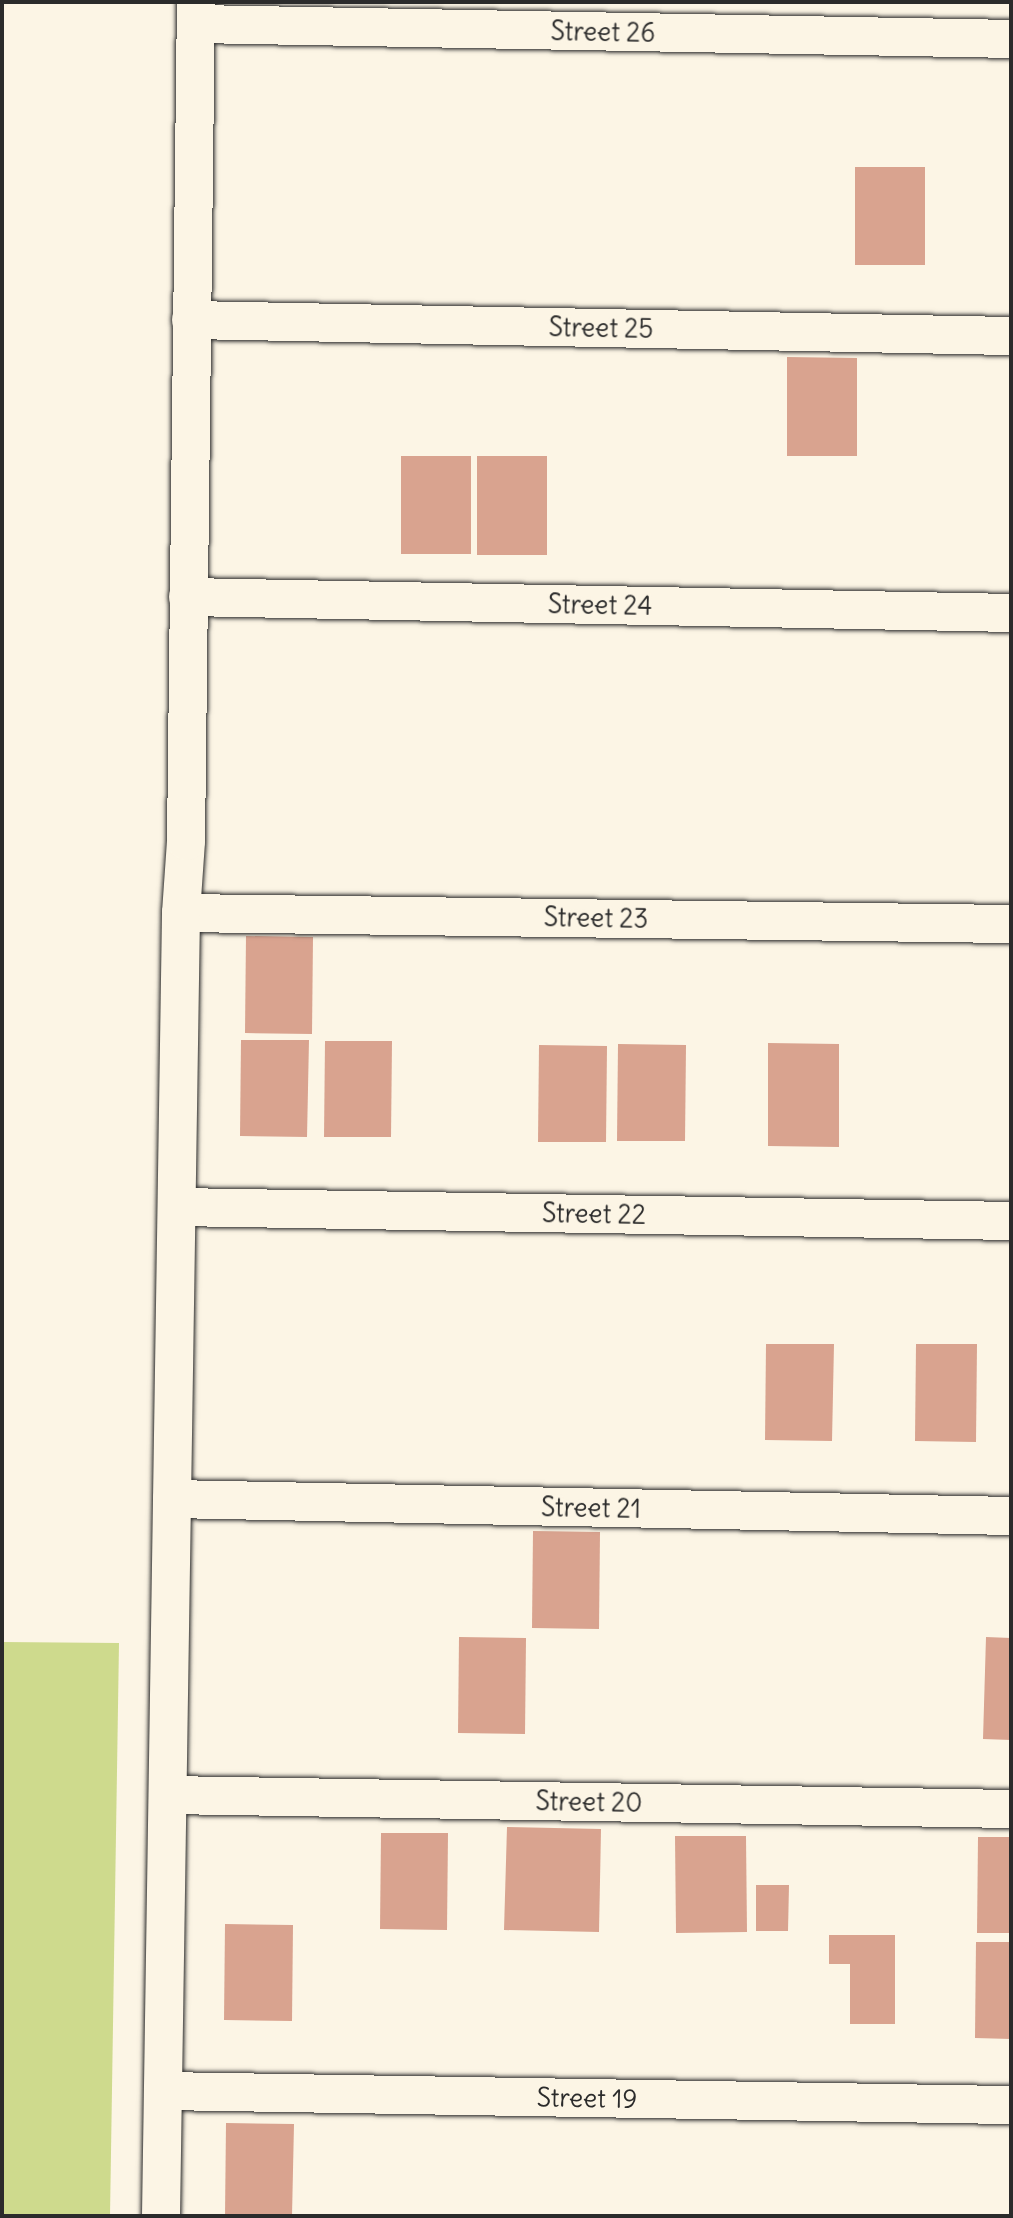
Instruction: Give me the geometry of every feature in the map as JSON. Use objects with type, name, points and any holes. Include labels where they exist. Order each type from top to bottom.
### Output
[{"type":"street","name":"Street 26","points":[[196,13],[1011,39]]},
{"type":"street","points":[[161,2216],[181,913],[186,841],[196,13]]},
{"type":"street","name":"Street 25","points":[[191,320],[1011,336]]},
{"type":"street","name":"Street 24","points":[[188,597],[1011,613]]},
{"type":"street","name":"Street 23","points":[[181,913],[1011,924]]},
{"type":"street","name":"Street 22","points":[[177,1207],[1011,1221]]},
{"type":"street","name":"Street 21","points":[[172,1499],[1011,1516]]},
{"type":"street","name":"Street 20","points":[[168,1795],[1011,1809]]},
{"type":"street","name":"Street 19","points":[[163,2091],[1011,2105]]},
{"type":"green space","points":[[2,1642],[119,1643],[110,2216],[2,2216]]},
{"type":"building","points":[[855,167],[925,167],[925,265],[855,265]]},
{"type":"building","points":[[787,357],[857,358],[857,456],[787,456]]},
{"type":"building","points":[[401,456],[471,456],[471,554],[401,554]]},
{"type":"building","points":[[477,456],[547,456],[547,555],[477,555]]},
{"type":"building","points":[[246,936],[313,937],[312,1034],[245,1033]]},
{"type":"building","points":[[241,1040],[309,1040],[307,1137],[240,1136]]},
{"type":"building","points":[[325,1041],[392,1041],[391,1137],[324,1137]]},
{"type":"building","points":[[768,1043],[839,1044],[839,1147],[768,1146]]},
{"type":"building","points":[[618,1044],[686,1045],[685,1141],[617,1141]]},
{"type":"building","points":[[539,1045],[607,1046],[606,1142],[538,1142]]},
{"type":"building","points":[[766,1344],[834,1344],[832,1441],[765,1440]]},
{"type":"building","points":[[916,1344],[977,1344],[976,1442],[915,1441]]},
{"type":"building","points":[[533,1531],[600,1532],[599,1629],[532,1628]]},
{"type":"building","points":[[459,1637],[526,1638],[525,1734],[458,1733]]},
{"type":"building","points":[[986,1637],[1011,1638],[1011,1740],[983,1739]]},
{"type":"building","points":[[507,1827],[601,1829],[599,1932],[504,1930]]},
{"type":"building","points":[[381,1833],[448,1833],[447,1930],[380,1929]]},
{"type":"building","points":[[675,1836],[746,1836],[747,1932],[676,1933]]},
{"type":"building","points":[[978,1837],[1011,1837],[1011,1933],[977,1933]]},
{"type":"building","points":[[756,1885],[789,1885],[788,1931],[756,1931]]},
{"type":"building","points":[[225,1924],[293,1925],[292,2021],[224,2020]]},
{"type":"building","points":[[829,1935],[895,1935],[895,2024],[850,2024],[850,1964],[829,1964]]},
{"type":"building","points":[[976,1942],[1011,1942],[1011,2039],[975,2038]]},
{"type":"building","points":[[226,2123],[294,2124],[292,2216],[225,2216]]}]
